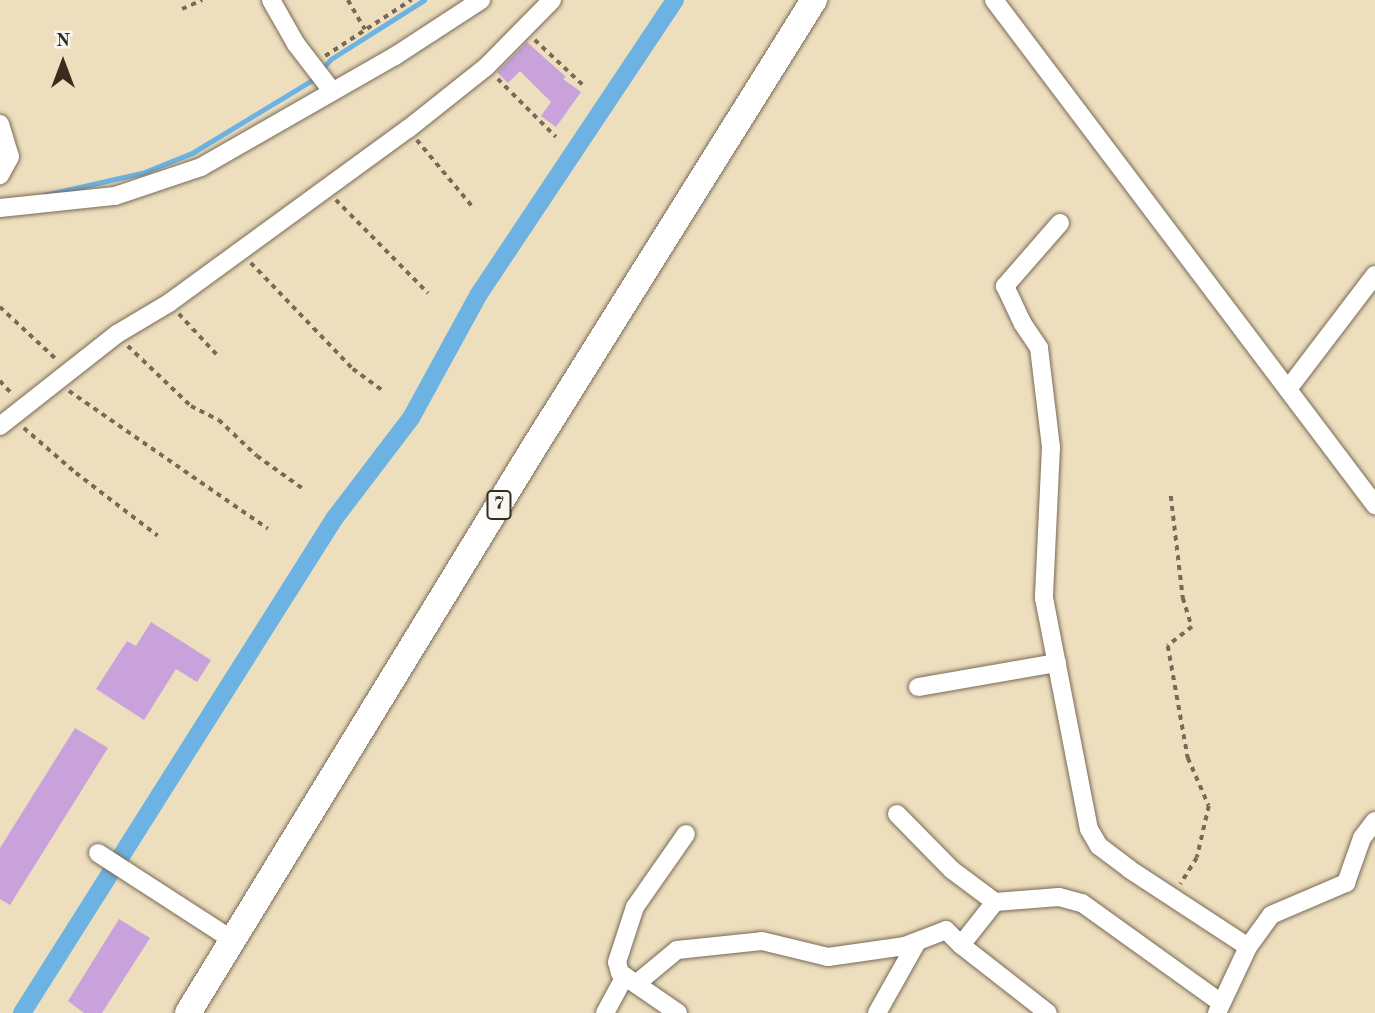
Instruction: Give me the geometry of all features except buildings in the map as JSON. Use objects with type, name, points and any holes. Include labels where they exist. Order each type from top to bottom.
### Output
[{"type":"highway","name":"7","points":[[188,1013],[533,449],[814,0]]},
{"type":"street","points":[[271,0],[311,65],[332,91]]},
{"type":"street","points":[[0,208],[115,196],[201,167],[396,56],[481,0]]},
{"type":"street","points":[[6,422],[117,334],[169,303],[408,129],[486,67],[552,0]]},
{"type":"street","points":[[994,0],[1375,505]]},
{"type":"street","points":[[0,124],[10,158],[0,175]]},
{"type":"street","points":[[1060,223],[1005,286],[1023,324],[1039,348],[1051,447],[1044,598],[1089,829],[1099,846],[1248,947]]},
{"type":"street","points":[[1288,389],[1375,275]]},
{"type":"street","points":[[918,687],[1056,663]]},
{"type":"street","points":[[897,814],[952,870],[995,902],[1059,897],[1082,904],[1219,1008],[1248,947],[1271,915],[1346,883],[1362,838],[1375,821]]},
{"type":"street","points":[[678,1013],[620,973],[617,962],[635,907],[687,834]]},
{"type":"street","points":[[97,853],[234,941]]},
{"type":"street","points":[[961,946],[995,902]]},
{"type":"street","points":[[605,1013],[630,980],[677,950],[762,941],[828,957],[917,942],[946,930],[961,946],[1048,1013]]},
{"type":"street","points":[[877,1013],[917,942]]},
{"type":"path","points":[[182,9],[202,0]]},
{"type":"path","points":[[348,0],[365,30]]},
{"type":"path","points":[[311,65],[411,0]]},
{"type":"path","points":[[525,30],[585,87]]},
{"type":"path","points":[[486,67],[556,137]]},
{"type":"path","points":[[408,129],[472,205]]},
{"type":"path","points":[[326,190],[428,293]]},
{"type":"path","points":[[240,251],[353,369],[385,392]]},
{"type":"path","points":[[169,303],[218,356]]},
{"type":"path","points":[[0,307],[63,375],[80,401],[145,442],[268,529]]},
{"type":"path","points":[[117,334],[191,406],[219,420],[257,456],[302,488]]},
{"type":"path","points":[[6,422],[158,536]]},
{"type":"path","points":[[1171,496],[1183,598],[1192,627],[1168,646],[1188,758],[1209,806],[1197,858],[1171,897]]},
{"type":"waterway","points":[[44,195],[142,173],[192,153],[312,80],[331,59],[424,0]]},
{"type":"waterway","points":[[22,1013],[334,519],[411,418],[479,294],[675,0]]}]
